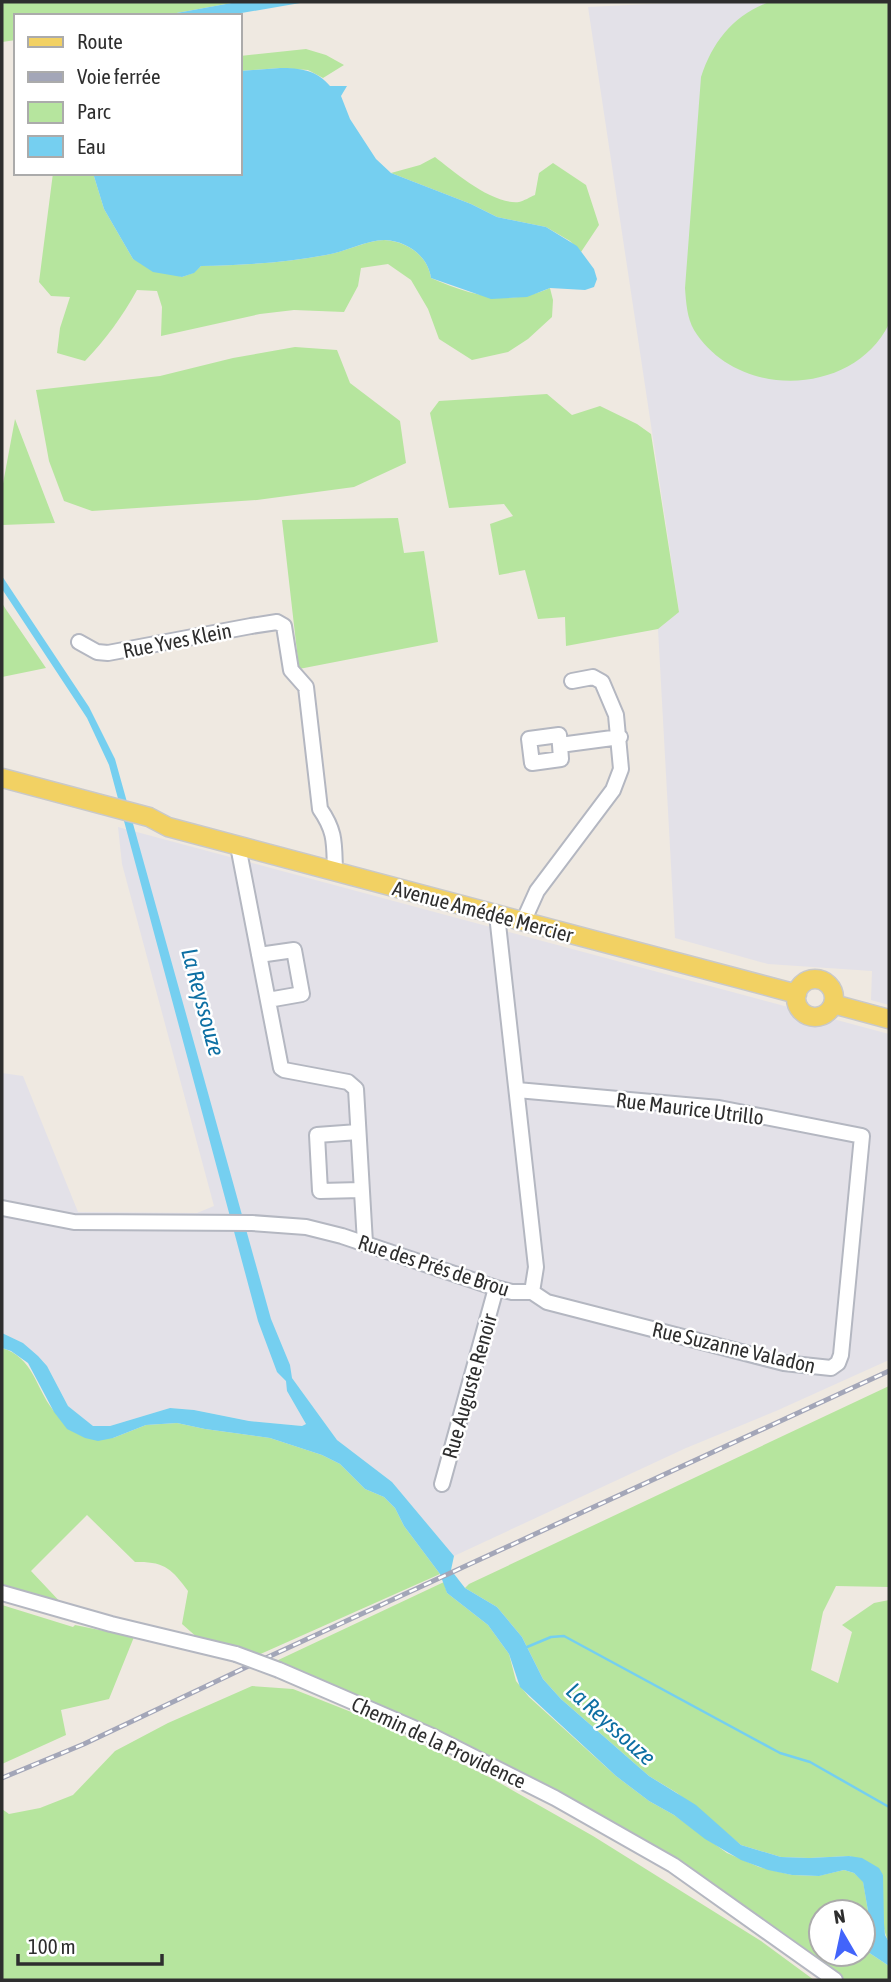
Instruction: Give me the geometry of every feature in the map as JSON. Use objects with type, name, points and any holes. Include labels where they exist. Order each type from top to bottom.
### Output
[{"type":"main road","name":"Avenue Amédée Mercier","points":[[2,778],[126,816]]},
{"type":"main road","name":"Avenue Amédée Mercier","points":[[2,787],[126,816],[149,817],[168,827],[797,994]]},
{"type":"main road","points":[[821,980],[832,989],[833,1004],[826,1014],[813,1017],[798,1006],[797,994],[806,982],[821,980]]},
{"type":"main road","points":[[833,1004],[889,1019]]},
{"type":"street","name":"Rue Yves Klein","points":[[79,642],[97,652],[107,653],[277,622],[284,626],[291,670],[306,687],[320,809],[330,824],[334,841],[335,871]]},
{"type":"street","points":[[523,922],[537,891],[613,790],[621,769],[616,715],[602,682],[593,677],[572,681]]},
{"type":"street","points":[[560,745],[620,737]]},
{"type":"street","points":[[238,846],[281,1068],[353,1084],[356,1089],[365,1243]]},
{"type":"street","name":"Rue des Prés de Brou","points":[[2,1209],[74,1222],[252,1223],[306,1227],[365,1243],[496,1288],[512,1292],[532,1292],[536,1267],[497,915]]},
{"type":"street","points":[[260,956],[294,950],[302,993],[268,1000]]},
{"type":"street","name":"Rue Maurice Utrillo","points":[[517,1090],[719,1108],[862,1136]]},
{"type":"street","points":[[358,1132],[317,1135],[320,1191],[361,1190]]},
{"type":"street","name":"Rue Suzanne Valadon","points":[[532,1292],[547,1302],[784,1363],[831,1368],[838,1363],[841,1355],[862,1136]]},
{"type":"street","name":"Rue Auguste Renoir","points":[[442,1484],[496,1288]]},
{"type":"street","name":"Chemin de la Providence","points":[[2,1593],[111,1624],[236,1654],[432,1736],[555,1798],[673,1865],[835,1980]]},
{"type":"shaded area","points":[[690,2],[889,2],[889,1005],[871,1000],[872,971],[768,964],[675,938],[658,629],[679,611],[588,7]]},
{"type":"shaded area","points":[[118,827],[889,1034],[889,1360],[686,1448],[454,1556],[392,1482],[337,1440],[292,1378],[287,1391],[306,1424],[302,1426],[249,1421],[170,1408],[110,1426],[92,1426],[68,1406],[47,1366],[23,1343],[2,1333],[2,1073],[23,1076],[78,1212],[197,1213],[214,1206],[122,864]]},
{"type":"green space","points":[[2,2],[237,2],[171,14],[14,14],[14,40],[2,42]]},
{"type":"green space","points":[[769,2],[889,2],[889,324],[872,348],[849,366],[823,376],[794,381],[765,378],[738,369],[713,353],[694,330],[687,310],[685,288],[701,77],[712,52],[726,31],[745,15]]},
{"type":"green space","points":[[306,49],[326,55],[344,65],[323,78],[308,70],[280,68],[242,71],[242,56]]},
{"type":"green space","points":[[435,157],[474,186],[509,202],[519,202],[535,195],[539,173],[553,163],[586,185],[599,225],[581,252],[570,241],[546,227],[497,217],[391,173],[420,165]]},
{"type":"green space","points":[[53,175],[94,175],[104,209],[133,259],[182,277],[201,266],[295,260],[384,240],[401,243],[415,251],[426,263],[431,278],[475,294],[519,297],[550,288],[553,300],[552,317],[528,339],[508,352],[472,360],[439,339],[428,309],[411,280],[388,264],[361,268],[358,286],[344,312],[294,310],[260,314],[161,336],[162,307],[157,291],[137,290],[113,327],[85,361],[57,353],[60,328],[70,297],[51,296],[39,282]]},
{"type":"green space","points":[[295,347],[337,350],[350,383],[400,421],[406,463],[354,487],[257,500],[92,511],[64,501],[49,461],[36,390],[160,376],[233,358]]},
{"type":"green space","points":[[547,394],[572,415],[600,406],[651,434],[679,612],[658,629],[566,646],[565,617],[538,619],[525,570],[499,575],[490,524],[513,516],[504,504],[449,508],[430,413],[439,401]]},
{"type":"green space","points":[[15,419],[55,523],[2,525],[2,489]]},
{"type":"green space","points":[[398,518],[404,553],[424,551],[438,642],[299,669],[282,520]]},
{"type":"green space","points":[[2,603],[5,608],[46,668],[2,677]]},
{"type":"green space","points":[[2,1348],[13,1353],[27,1366],[53,1410],[113,1438],[146,1425],[177,1423],[270,1438],[322,1455],[340,1464],[365,1489],[384,1497],[395,1508],[404,1526],[440,1574],[256,1656],[199,1639],[182,1624],[188,1591],[177,1577],[160,1565],[135,1562],[87,1515],[31,1571],[65,1607],[2,1588]]},
{"type":"green space","points":[[889,1386],[889,1587],[836,1586],[823,1612],[811,1670],[838,1683],[852,1632],[842,1625],[874,1603],[889,1600],[889,1942],[882,1918],[883,1875],[850,1856],[781,1857],[741,1845],[677,1793],[649,1776],[561,1699],[543,1679],[522,1637],[497,1607],[465,1588]]},
{"type":"green space","points":[[444,1582],[447,1593],[488,1625],[509,1654],[516,1681],[529,1697],[616,1776],[649,1801],[674,1815],[727,1853],[759,1867],[792,1875],[818,1876],[844,1870],[854,1873],[863,1881],[866,1898],[807,1898],[807,1954],[633,1835],[506,1765],[274,1662]]},
{"type":"green space","points":[[2,1605],[73,1627],[75,1625],[134,1637],[109,1699],[61,1710],[66,1735],[2,1764]]},
{"type":"green space","points":[[252,1686],[293,1689],[374,1721],[491,1778],[593,1836],[761,1941],[814,1980],[2,1980],[2,1809],[9,1814],[40,1808],[73,1795],[115,1751],[168,1723]]},
{"type":"green space","points":[[877,1958],[889,1966],[889,1980],[845,1980],[827,1968],[877,1968]]},
{"type":"water","points":[[237,2],[306,2],[236,14],[171,14]]},
{"type":"water","points":[[280,68],[308,71],[320,76],[330,86],[347,86],[341,96],[350,119],[376,159],[391,173],[497,217],[546,227],[577,246],[594,269],[597,279],[594,287],[585,290],[550,288],[527,297],[491,299],[431,278],[426,263],[415,251],[401,243],[385,240],[295,260],[201,266],[194,273],[182,277],[153,272],[133,259],[104,209],[94,175],[242,175],[242,71]]},
{"type":"water","points":[[2,576],[89,707],[115,759],[271,1319],[290,1365],[292,1378],[337,1440],[392,1482],[454,1556],[451,1570],[465,1588],[497,1607],[522,1637],[543,1679],[561,1699],[649,1776],[696,1805],[741,1845],[781,1857],[862,1858],[879,1868],[883,1875],[884,1923],[889,1942],[889,1966],[877,1958],[877,1898],[866,1898],[863,1882],[854,1873],[844,1870],[819,1876],[792,1875],[741,1860],[705,1839],[616,1776],[520,1687],[509,1654],[488,1625],[447,1593],[440,1574],[404,1526],[395,1508],[384,1497],[365,1489],[340,1464],[322,1455],[270,1438],[177,1423],[146,1425],[98,1441],[85,1438],[67,1429],[54,1412],[28,1363],[2,1348],[2,1333],[23,1343],[47,1366],[68,1406],[93,1426],[110,1426],[170,1408],[249,1421],[302,1426],[306,1424],[287,1391],[286,1381],[277,1372],[258,1321],[109,765],[87,718],[2,589]]},
{"type":"waterway","points":[[527,1647],[551,1637],[564,1636],[780,1753],[810,1762],[889,1807]]},
{"type":"railway","points":[[2,1778],[84,1744],[889,1371]]},
{"type":"water label","name":"La Reyssouze","points":[[203,1002]]},
{"type":"water label","name":"La Reyssouze","points":[[611,1724]]}]
